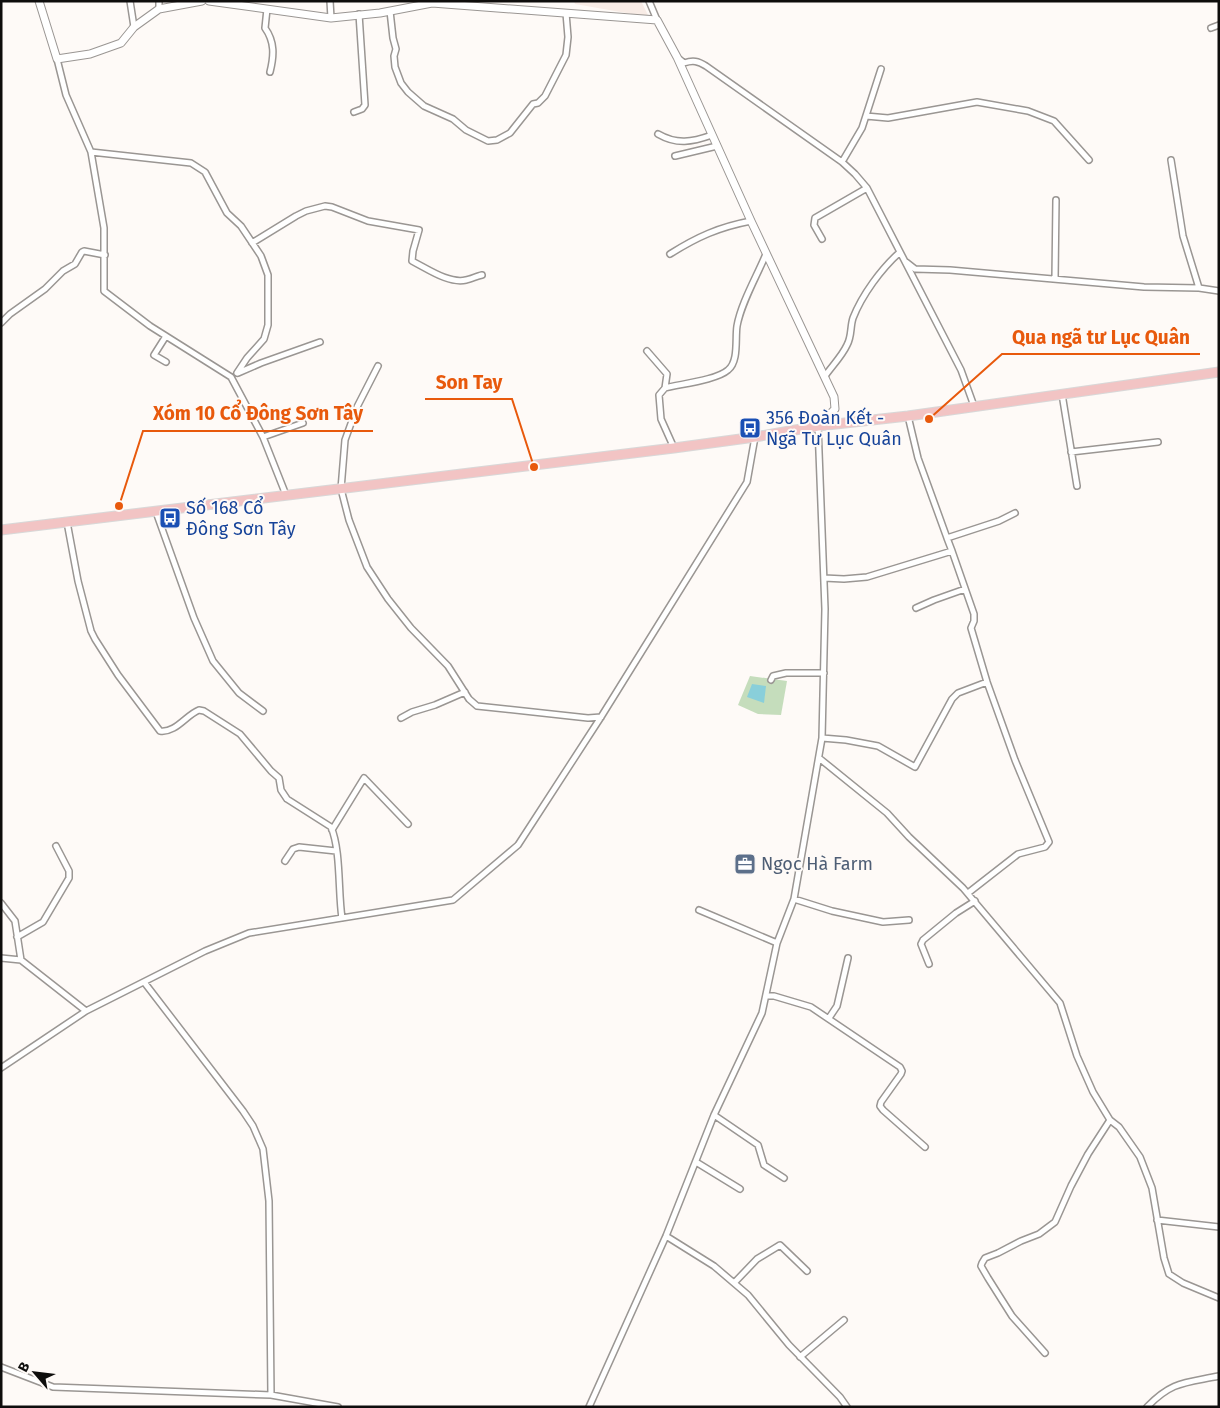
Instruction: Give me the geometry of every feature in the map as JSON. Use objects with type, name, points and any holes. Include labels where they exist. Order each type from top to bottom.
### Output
[{"type":"highway","points":[[1,530],[674,448],[756,437],[818,426],[908,416],[1219,372]]},
{"type":"street","points":[[39,1],[66,95],[92,152],[104,228],[104,291],[150,326],[231,377],[263,437],[286,496]]},
{"type":"street","points":[[130,1],[134,27]]},
{"type":"street","points":[[57,59],[90,54],[120,43],[134,27],[159,5],[202,1]]},
{"type":"street","points":[[209,1],[330,18],[380,13],[401,5],[432,3],[657,20]]},
{"type":"street","points":[[330,1],[330,18]]},
{"type":"street","points":[[589,1407],[666,1236],[714,1115],[762,1013],[778,943],[794,899],[822,738],[824,578],[818,426],[834,409],[834,397],[716,146],[677,57],[649,1]]},
{"type":"street","points":[[267,9],[265,28],[271,37],[274,58],[270,72]]},
{"type":"street","points":[[390,10],[396,49],[394,56],[395,67],[401,83],[424,106],[453,119],[466,130],[488,142],[497,140],[510,133],[533,104],[545,96],[566,55],[568,36],[566,13]]},
{"type":"street","points":[[354,112],[365,105],[359,14]]},
{"type":"street","points":[[1211,28],[1219,24]]},
{"type":"street","points":[[677,57],[684,63],[698,62],[789,124],[842,162],[867,188],[961,370],[974,406]]},
{"type":"street","points":[[842,162],[862,128],[881,69]]},
{"type":"street","points":[[866,116],[896,117],[977,102],[1028,111],[1054,122],[1089,160]]},
{"type":"street","points":[[658,134],[667,139],[681,142],[688,142],[712,135]]},
{"type":"street","points":[[675,156],[716,146]]},
{"type":"street","points":[[92,152],[191,163],[205,172],[227,213],[240,226],[252,243],[265,263],[268,275],[268,325],[264,339],[237,373]]},
{"type":"street","points":[[1171,160],[1183,236],[1199,288]]},
{"type":"street","points":[[822,239],[814,225],[815,218],[867,188]]},
{"type":"street","points":[[1055,279],[1056,200]]},
{"type":"street","points":[[252,243],[306,211],[325,206],[368,221],[419,230],[412,261],[444,276],[455,280],[465,280],[482,275]]},
{"type":"street","points":[[670,254],[717,228],[751,221]]},
{"type":"street","points":[[1,323],[10,314],[45,289],[63,271],[75,264],[82,252],[105,255]]},
{"type":"street","points":[[825,376],[846,347],[853,319],[869,288],[900,252]]},
{"type":"street","points":[[664,388],[717,376],[728,371],[735,355],[739,315],[766,254]]},
{"type":"street","points":[[904,260],[915,269],[950,270],[1144,287],[1199,288],[1219,291]]},
{"type":"street","points":[[166,336],[153,354],[166,362]]},
{"type":"street","points":[[231,377],[261,362],[320,342]]},
{"type":"street","points":[[647,351],[667,374],[664,388],[659,395],[659,411],[674,448]]},
{"type":"street","points":[[378,366],[349,425],[343,458],[341,489],[349,520],[367,566],[388,599],[411,628],[448,666],[477,706],[588,718],[601,717]]},
{"type":"street","points":[[1062,394],[1077,486]]},
{"type":"street","points":[[908,416],[918,458],[974,614],[971,628],[987,682],[1015,760],[1049,842],[1045,847],[1018,854],[968,893]]},
{"type":"street","points":[[263,437],[303,423]]},
{"type":"street","points":[[1,1068],[86,1012],[205,951],[249,933],[452,900],[518,845],[601,717],[747,482],[756,437]]},
{"type":"street","points":[[1071,452],[1158,442]]},
{"type":"street","points":[[156,512],[194,618],[213,661],[240,693],[263,711]]},
{"type":"street","points":[[947,538],[999,521],[1015,512]]},
{"type":"street","points":[[66,522],[91,631],[118,675],[158,729],[163,732],[168,731],[197,711],[204,711],[240,734],[279,778],[283,794],[287,799],[324,822],[332,830],[336,851],[342,918]]},
{"type":"street","points":[[824,578],[867,577],[952,551]]},
{"type":"street","points":[[916,608],[965,589]]},
{"type":"street","points":[[771,680],[773,676],[786,673],[824,673]]},
{"type":"street","points":[[822,738],[878,746],[915,767],[952,699],[958,694],[987,682]]},
{"type":"street","points":[[401,718],[465,692]]},
{"type":"street","points":[[819,758],[887,813],[909,837],[968,893],[1060,1002],[1078,1056],[1093,1092],[1110,1120],[1118,1127],[1140,1157],[1152,1188],[1164,1258],[1169,1274],[1183,1283],[1219,1298]]},
{"type":"street","points":[[332,830],[364,778],[408,824]]},
{"type":"street","points":[[17,937],[43,922],[69,878],[69,871],[56,846]]},
{"type":"street","points":[[285,861],[293,849],[299,846],[336,851]]},
{"type":"street","points":[[794,899],[832,911],[883,922],[909,920]]},
{"type":"street","points":[[930,964],[921,944],[923,940],[975,901]]},
{"type":"street","points":[[1,903],[15,921],[21,960]]},
{"type":"street","points":[[699,910],[778,943]]},
{"type":"street","points":[[1,958],[21,960],[86,1012]]},
{"type":"street","points":[[829,1018],[837,1006],[848,958]]},
{"type":"street","points":[[144,982],[243,1111],[253,1126],[263,1149],[270,1201],[271,1395]]},
{"type":"street","points":[[766,996],[774,996],[811,1007],[901,1068],[901,1074],[880,1106],[925,1147]]},
{"type":"street","points":[[714,1115],[758,1144],[764,1165],[784,1178]]},
{"type":"street","points":[[1045,1353],[1012,1316],[981,1266],[985,1258],[1021,1240],[1039,1234],[1055,1222],[1088,1154],[1110,1120]]},
{"type":"street","points":[[696,1162],[740,1189]]},
{"type":"street","points":[[1157,1220],[1219,1227]]},
{"type":"street","points":[[666,1236],[714,1266],[735,1282],[760,1307],[789,1345],[840,1397],[846,1407]]},
{"type":"street","points":[[735,1282],[757,1259],[780,1245],[807,1270]]},
{"type":"street","points":[[800,1356],[844,1320]]},
{"type":"street","points":[[1,1366],[54,1387],[271,1395],[338,1407]]},
{"type":"street","points":[[1147,1407],[1159,1395],[1174,1385],[1219,1376]]},
{"type":"shaded area","points":[[574,1],[641,1],[649,17],[575,4]]},
{"type":"green space","points":[[750,676],[787,681],[781,715],[758,714],[738,705]]},
{"type":"water","points":[[752,684],[766,686],[764,703],[747,697]]},
{"type":"place","name":"Qua ngã tư Lục Quân","points":[[929,419]]},
{"type":"place","name":"356 Đoàn Kết - Ngã Tư Lục Quân","points":[[750,428]]},
{"type":"place","name":"Son Tay","points":[[534,467]]},
{"type":"place","name":"Xóm 10 Cổ Đông Sơn Tây","points":[[119,506]]},
{"type":"place","name":"Số 168 Cổ Đông Sơn Tây","points":[[170,518]]},
{"type":"place","name":"Ngọc Hà Farm","points":[[745,864]]}]
